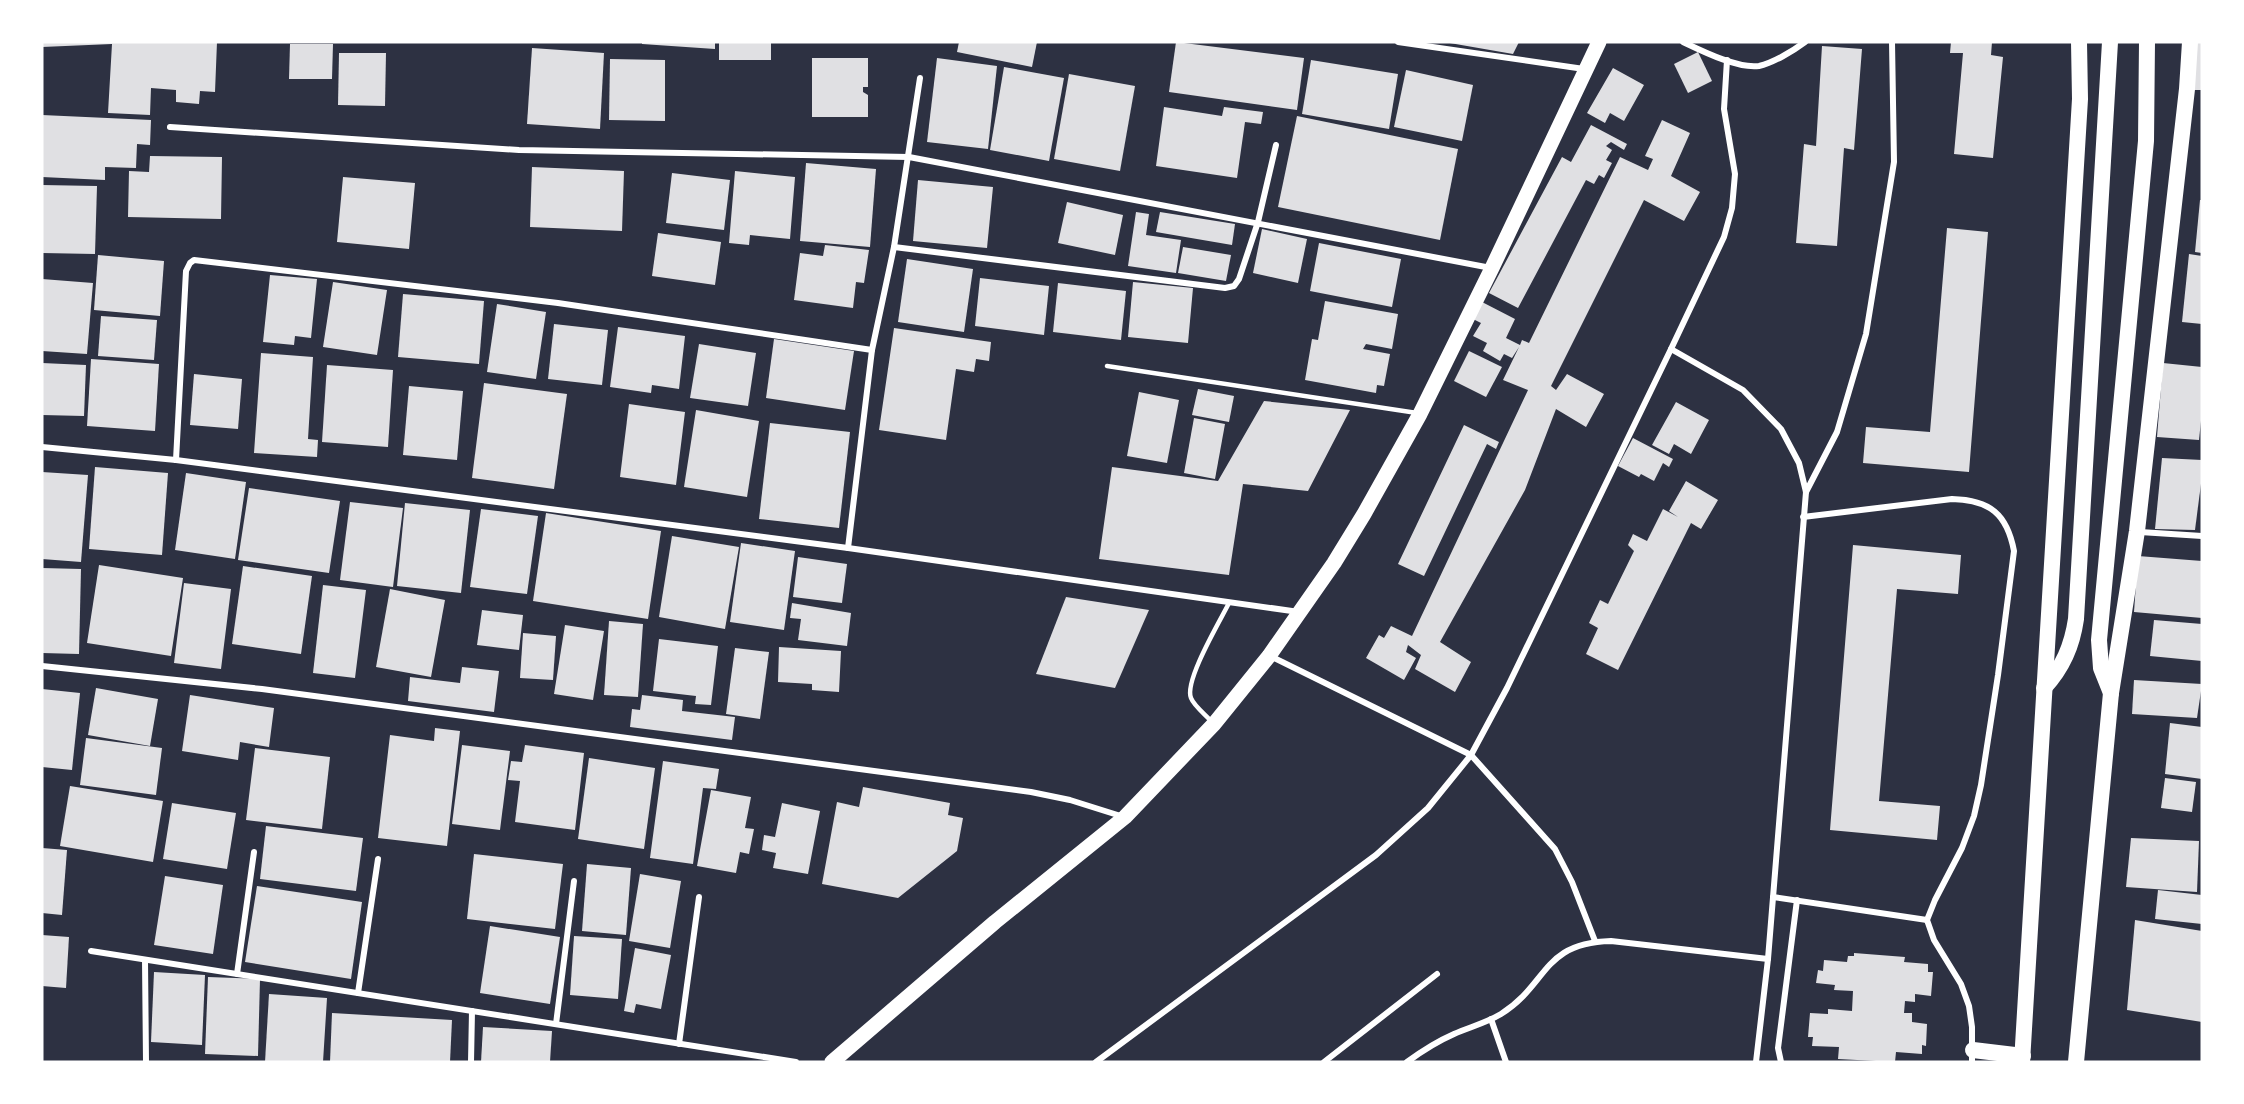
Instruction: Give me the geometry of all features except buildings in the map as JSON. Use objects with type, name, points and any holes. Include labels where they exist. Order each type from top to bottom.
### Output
[{"type":"highway","points":[[1972,1056],[2022,1059],[2080,99],[2079,42]]},
{"type":"highway","points":[[2044,688],[2063,663],[2074,634],[2076,619],[2110,42]]},
{"type":"highway","points":[[2111,693],[2101,668],[2100,640],[2146,141],[2147,42]]},
{"type":"highway","points":[[2076,1062],[2111,693],[2137,531],[2190,42]]},
{"type":"main road","points":[[832,1062],[995,922],[1125,817],[1214,724],[1269,656],[1364,514],[1419,414],[1492,268],[1599,42]]},
{"type":"street","points":[[1398,42],[1585,69]]},
{"type":"street","points":[[1683,42],[1737,64],[1759,66],[1792,52],[1805,42]]},
{"type":"street","points":[[1756,1062],[1768,958],[1806,492],[1837,432],[1866,334],[1894,162],[1892,42]]},
{"type":"street","points":[[1095,1062],[1376,855],[1428,808],[1471,755],[1507,688],[1724,237],[1732,208],[1736,174],[1724,109],[1726,60]]},
{"type":"street","points":[[848,548],[872,350],[894,247],[920,78]]},
{"type":"street","points":[[170,127],[519,150],[909,157],[1492,268]]},
{"type":"street","points":[[894,247],[1225,288],[1234,286],[1239,279],[1258,222],[1276,145]]},
{"type":"street","points":[[176,460],[186,271],[190,263],[194,261],[558,303],[872,350]]},
{"type":"street","points":[[1671,349],[1743,390],[1781,429],[1798,463],[1806,492]]},
{"type":"street","points":[[42,447],[176,460],[848,548],[1300,612]]},
{"type":"street","points":[[1803,517],[1952,499],[1972,500],[1989,506],[2003,520],[2011,534],[2013,551],[1998,675],[1981,785],[1974,816],[1962,848],[1927,920],[1934,940],[1961,984],[1969,1006],[1972,1056]]},
{"type":"street","points":[[2137,531],[2202,536]]},
{"type":"street","points":[[1269,656],[1471,755],[1555,849],[1572,882],[1595,941]]},
{"type":"street","points":[[42,666],[274,691],[1019,790],[1070,800],[1125,817]]},
{"type":"street","points":[[237,974],[254,852]]},
{"type":"street","points":[[358,993],[378,859]]},
{"type":"street","points":[[556,1024],[574,881]]},
{"type":"street","points":[[679,1044],[699,897]]},
{"type":"street","points":[[1773,897],[1927,920]]},
{"type":"street","points":[[1781,1062],[1778,1048],[1797,900]]},
{"type":"street","points":[[1407,1062],[1440,1041],[1491,1019],[1523,996],[1552,960],[1579,945],[1595,941],[1611,941],[1768,958]]},
{"type":"street","points":[[91,951],[796,1062]]},
{"type":"street","points":[[145,960],[146,1062]]},
{"type":"street","points":[[1324,1062],[1437,974]]},
{"type":"street","points":[[471,1062],[472,1011]]},
{"type":"street","points":[[1491,1019],[1506,1062]]},
{"type":"lane","points":[[1107,366],[1419,414]]},
{"type":"lane","points":[[1214,724],[1191,700],[1189,691],[1193,674],[1228,603]]}]
